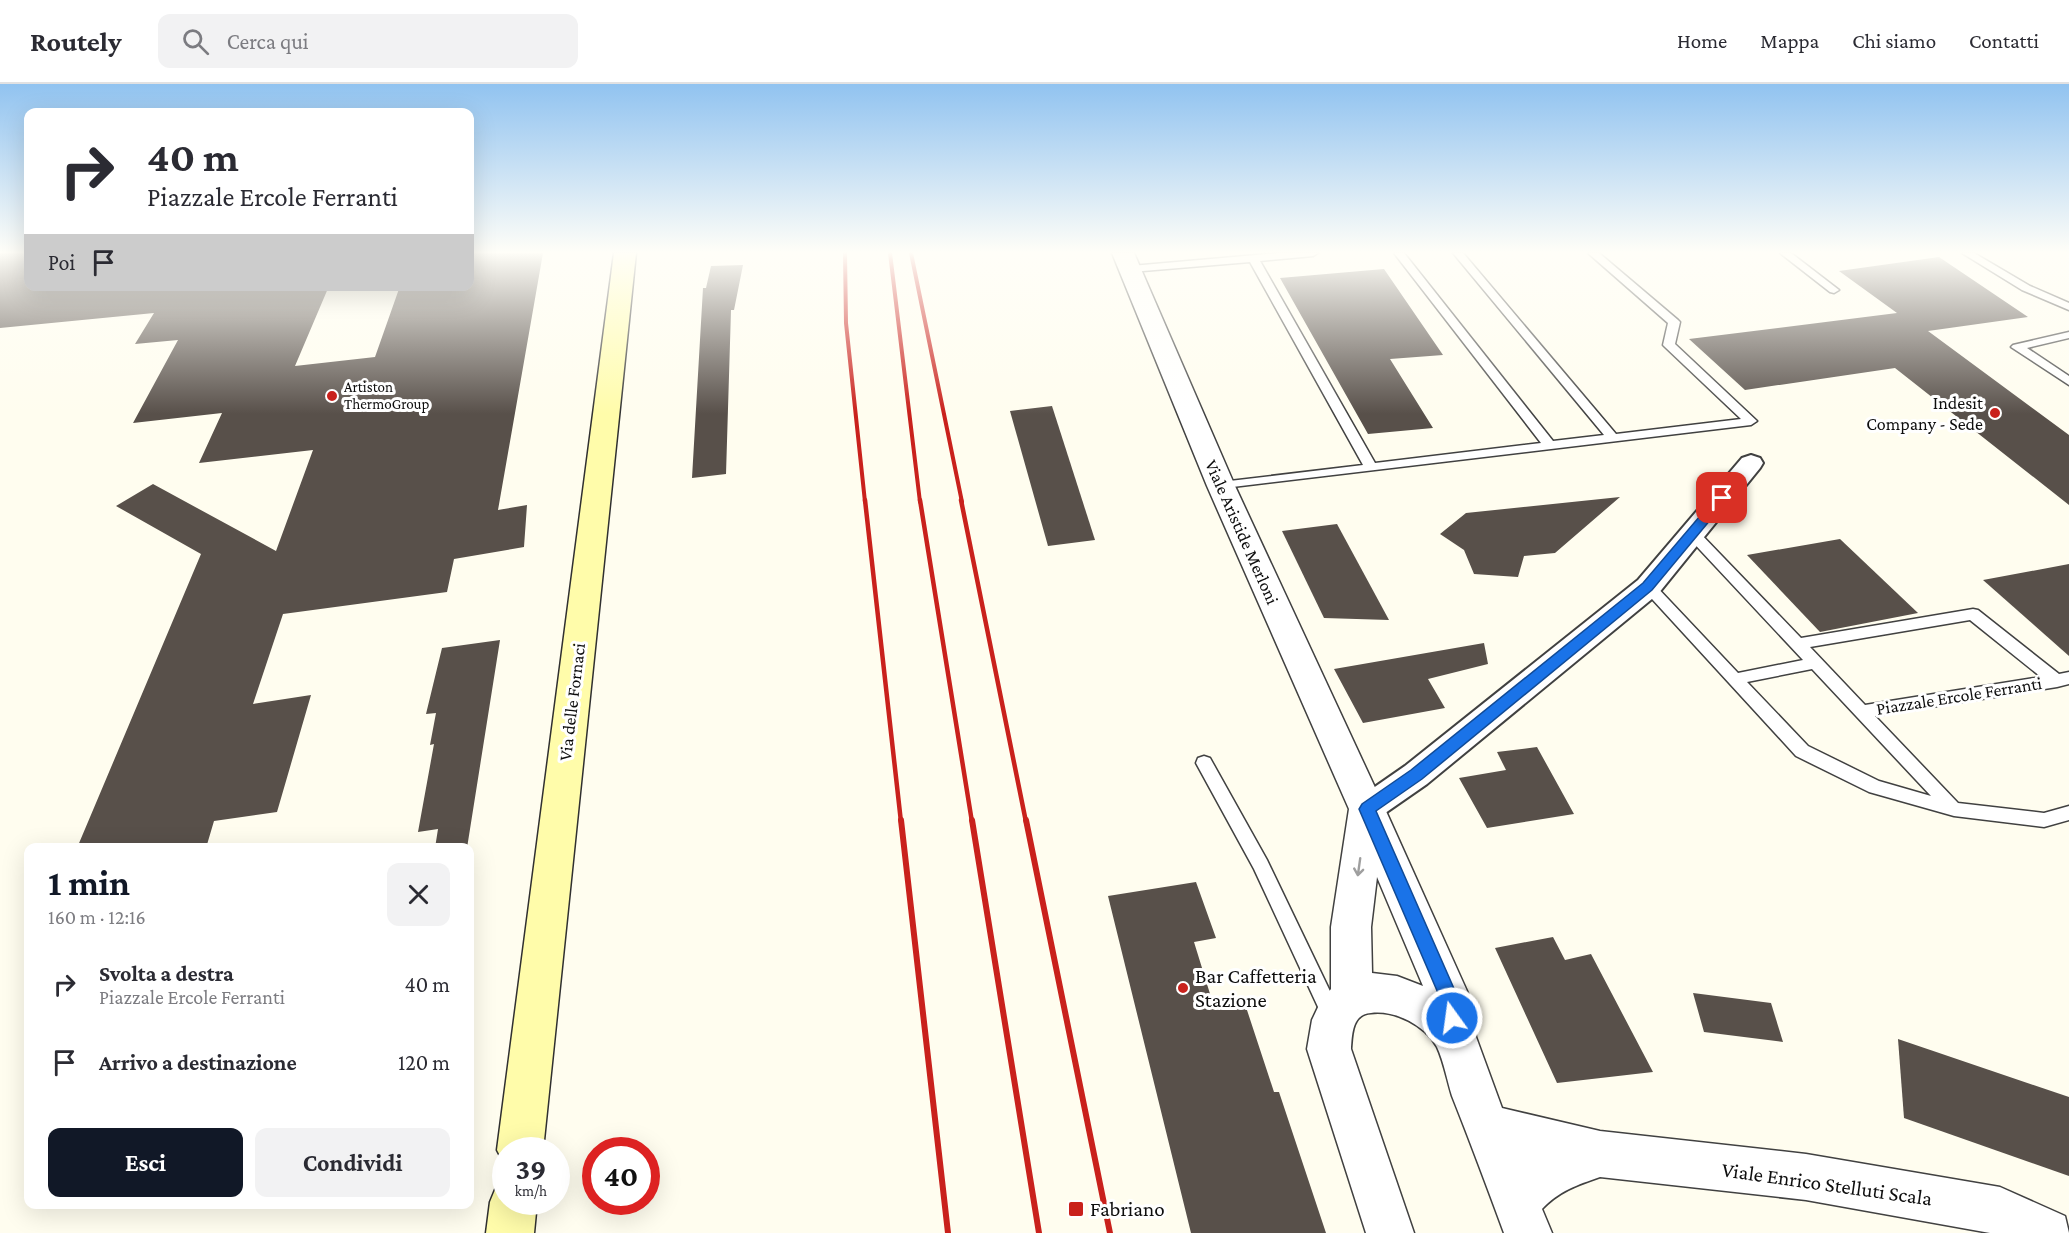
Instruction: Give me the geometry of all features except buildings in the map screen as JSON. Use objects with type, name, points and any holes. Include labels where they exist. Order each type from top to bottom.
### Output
[{"type":"main road","name":"Via delle Fornaci","points":[[522,1137],[619,307]]},
{"type":"main road","points":[[510,1233],[512,1215]]},
{"type":"street","name":"Viale Aristide Merloni","points":[[1146,307],[1221,486],[1367,809],[1450,1000],[1455,1036]]},
{"type":"street","points":[[1390,1233],[1329,1049],[1343,1007],[1367,809],[1416,775],[1648,587],[1751,463]]},
{"type":"street","points":[[1343,1007],[1370,992],[1408,999],[1438,1017],[1455,1036],[1486,1127],[1522,1218]]},
{"type":"street","name":"Viale Enrico Stelluti Scala","points":[[1486,1127],[1600,1154],[1806,1177],[2000,1211],[2031,1228]]},
{"type":"street","name":"Viale Enrico Stelluti Scala","points":[[1522,1218],[1538,1180],[1559,1168],[1600,1154]]},
{"type":"lane","points":[[1280,307],[1371,468]]},
{"type":"lane","points":[[1441,307],[1550,446]]},
{"type":"lane","points":[[1503,307],[1613,438]]},
{"type":"lane","points":[[1221,486],[1751,421],[1669,345],[1674,322],[1656,307]]},
{"type":"lane","points":[[2069,335],[2017,347],[2069,381]]},
{"type":"lane","name":"Piazzale Ercole Ferranti","points":[[1692,533],[1954,809]]},
{"type":"lane","points":[[1648,587],[1802,751],[1875,788],[1954,809],[2044,820],[2069,813]]},
{"type":"lane","name":"Piazzale Ercole Ferranti","points":[[1797,644],[1973,614],[2063,679]]},
{"type":"lane","points":[[1735,679],[1815,663]]},
{"type":"lane","name":"Piazzale Ercole Ferranti","points":[[1862,712],[2063,679]]},
{"type":"lane","points":[[1204,763],[1343,1007]]},
{"type":"railway","points":[[846,307],[865,502]]},
{"type":"railway","points":[[896,307],[920,502]]},
{"type":"railway","points":[[922,307],[962,502]]},
{"type":"railway","points":[[865,500],[901,822]]},
{"type":"railway","points":[[920,500],[972,822]]},
{"type":"railway","points":[[961,500],[1026,822]]},
{"type":"railway","points":[[901,820],[948,1233]]},
{"type":"railway","points":[[972,820],[1039,1233]]},
{"type":"railway","points":[[1026,820],[1110,1233]]},
{"type":"place","name":"Artiston ThermoGroup","points":[[332,396]]},
{"type":"place","name":"Indesit Company - Sede","points":[[1995,413]]},
{"type":"place","name":"Bar Caffetteria Stazione","points":[[1183,988]]},
{"type":"place","name":"Fabriano","points":[[1076,1209]]},
{"type":"route","points":[[1452,1018],[1450,1000],[1367,809],[1416,775],[1648,587],[1722,498]]}]
